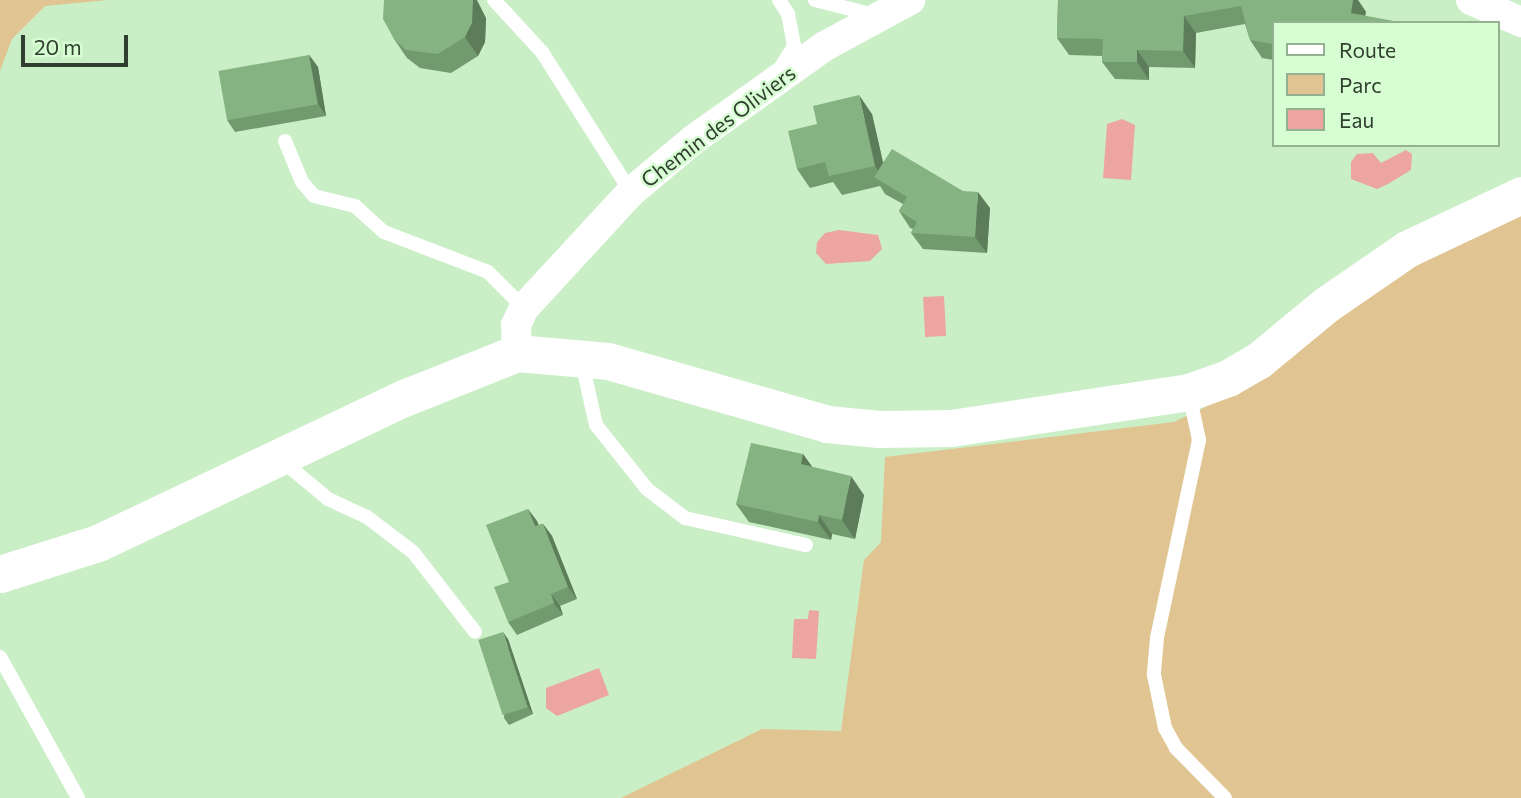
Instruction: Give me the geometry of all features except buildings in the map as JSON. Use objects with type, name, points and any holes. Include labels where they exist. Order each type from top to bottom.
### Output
[{"type":"street","name":"Chemin des Oliviers","points":[[524,308],[631,192],[825,46],[910,0]]},
{"type":"street","points":[[1471,0],[1521,22]]},
{"type":"street","points":[[0,574],[98,543],[437,384],[517,353],[581,357],[827,424],[879,429],[951,428],[1189,392],[1259,360],[1327,304],[1407,249],[1445,227],[1521,195]]},
{"type":"street","points":[[517,353],[516,325],[524,308]]},
{"type":"lane","points":[[494,0],[542,52],[631,192]]},
{"type":"lane","points":[[766,88],[794,46],[788,14],[779,0]]},
{"type":"lane","points":[[815,0],[880,17]]},
{"type":"lane","points":[[285,142],[302,182],[314,196],[355,206],[384,232],[488,272],[524,308]]},
{"type":"lane","points":[[581,357],[596,425],[647,489],[685,518],[806,545]]},
{"type":"lane","points":[[1189,392],[1199,440],[1157,638],[1154,675],[1165,728],[1177,748],[1225,798]]},
{"type":"lane","points":[[278,457],[328,499],[367,517],[414,552],[475,632]]},
{"type":"lane","points":[[0,657],[78,798]]},
{"type":"green space","points":[[0,0],[108,0],[45,6],[12,39],[0,71]]},
{"type":"green space","points":[[1521,211],[1521,798],[621,798],[762,729],[841,731],[864,560],[881,542],[885,457],[1174,422],[1243,389],[1349,306],[1427,256]]},
{"type":"water","points":[[1122,119],[1135,125],[1131,180],[1103,178],[1107,124]]},
{"type":"water","points":[[1406,150],[1412,154],[1411,170],[1388,184],[1377,189],[1351,179],[1351,162],[1357,154],[1373,153],[1381,163]]},
{"type":"water","points":[[839,230],[878,235],[882,249],[870,261],[826,264],[816,253],[817,242],[825,233]]},
{"type":"water","points":[[944,296],[946,336],[925,337],[923,297]]},
{"type":"water","points":[[809,610],[819,611],[816,659],[792,658],[794,619],[808,619]]},
{"type":"water","points":[[599,668],[609,695],[557,716],[546,708],[546,688]]}]
